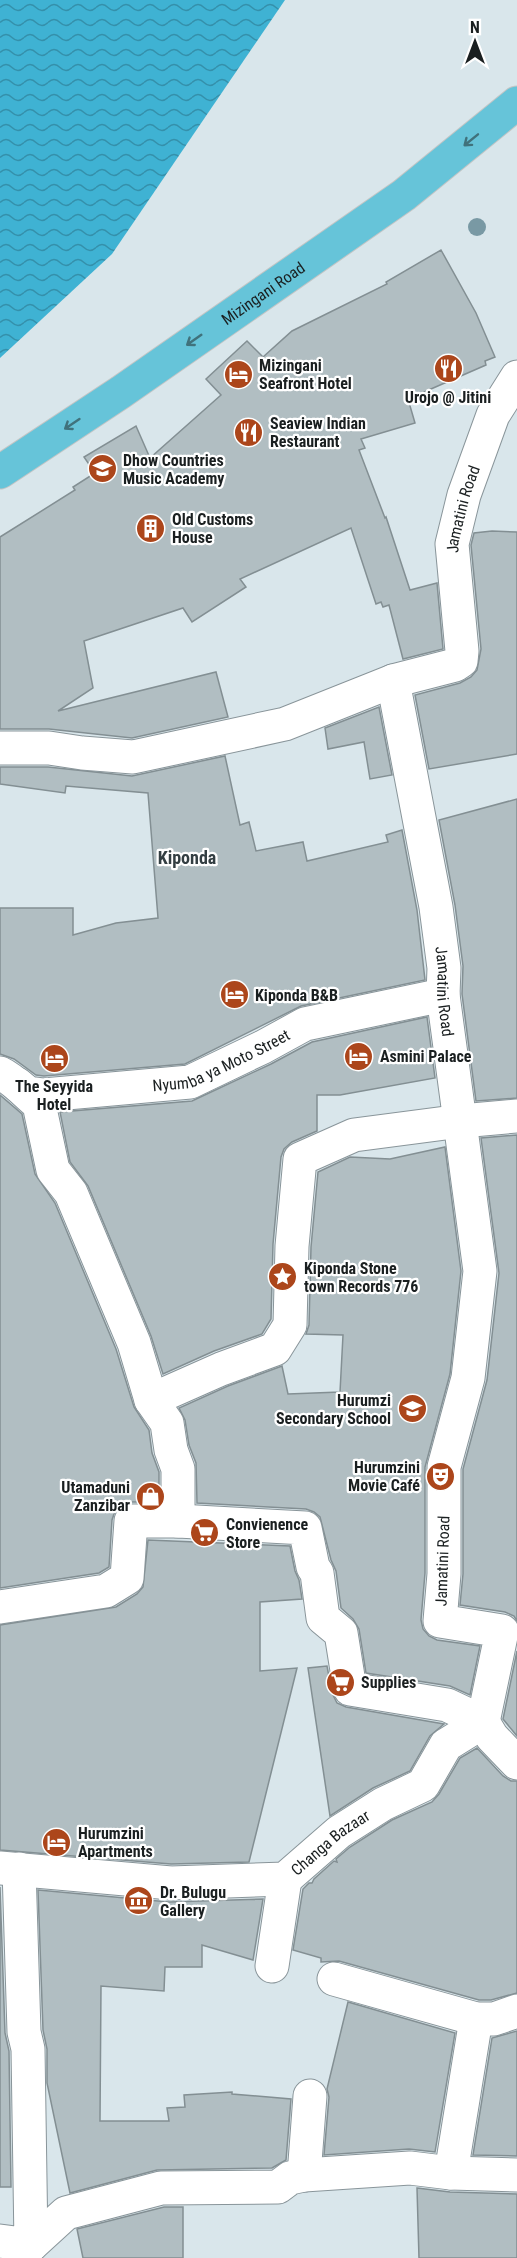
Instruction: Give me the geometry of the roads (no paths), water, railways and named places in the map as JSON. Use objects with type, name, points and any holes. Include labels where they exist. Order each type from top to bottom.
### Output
[{"type":"main road","name":"Mizingani Road","points":[[0,472],[121,392],[404,195],[517,103]]},
{"type":"street","name":"Jamatini Road","points":[[483,1722],[502,1631],[440,1621],[444,1574],[444,1467],[468,1378],[480,1271],[443,995],[444,968],[436,907],[393,681],[448,668],[460,661],[462,651],[452,544],[453,532],[493,415],[517,377]]},
{"type":"street","points":[[0,748],[49,747],[82,753],[133,757],[285,724],[393,681]]},
{"type":"street","name":"Nyumba ya Moto Street","points":[[3,1076],[28,1093],[44,1095],[190,1082],[305,1024],[443,995]]},
{"type":"street","points":[[3,1076],[39,1104],[53,1170],[71,1193],[134,1343],[151,1400],[167,1423],[171,1450],[178,1469],[178,1521]]},
{"type":"street","points":[[151,1400],[221,1369],[275,1349],[290,1325],[292,1246],[300,1160],[354,1135],[517,1116]]},
{"type":"street","points":[[0,1607],[106,1591],[128,1578],[131,1521],[178,1521],[305,1528],[313,1567],[317,1573],[323,1618],[341,1633],[350,1689],[447,1705],[483,1722],[492,1737],[517,1763]]},
{"type":"street","name":"Changa Bazaar","points":[[9,1868],[171,1883],[285,1879],[339,1832],[383,1804],[423,1785],[446,1745],[483,1722]]},
{"type":"street","points":[[9,1868],[24,2032],[28,2049],[15,2243]]},
{"type":"street","points":[[272,1966],[285,1879]]},
{"type":"street","points":[[334,1979],[476,2019],[494,2019],[517,2011]]},
{"type":"street","points":[[451,2173],[476,2019]]},
{"type":"street","points":[[304,2175],[310,2096]]},
{"type":"street","points":[[15,2243],[66,2212],[161,2188],[278,2187],[290,2178],[304,2175],[410,2168],[451,2173],[517,2175]]},
{"type":"water","points":[[0,0],[285,0],[112,254],[0,358]]},
{"type":"place","name":"Urojo @ Jitini","points":[[448,369]]},
{"type":"place","name":"Mizingani Seafront Hotel","points":[[238,374]]},
{"type":"place","name":"Seaview Indian Restaurant","points":[[249,432]]},
{"type":"place","name":"Dhow Countries Music Academy","points":[[102,469]]},
{"type":"place","name":"Old Customs House","points":[[151,528]]},
{"type":"place","name":"Kiponda B&B","points":[[234,995]]},
{"type":"place","name":"Asmini Palace","points":[[359,1056]]},
{"type":"place","name":"The Seyyida Hotel","points":[[54,1058]]},
{"type":"place","name":"Kiponda Stone town Records 776","points":[[283,1277]]},
{"type":"place","name":"Hurumzi Secondary School","points":[[412,1409]]},
{"type":"place","name":"Hurumzini Movie Café","points":[[441,1476]]},
{"type":"place","name":"Utamaduni Zanzibar","points":[[151,1496]]},
{"type":"place","name":"Convienence Store","points":[[205,1533]]},
{"type":"place","name":"Supplies","points":[[340,1682]]},
{"type":"place","name":"Hurumzini Apartments","points":[[57,1842]]},
{"type":"place","name":"Dr. Bulugu Gallery","points":[[139,1901]]},
{"type":"district","name":"Kiponda","points":[[187,858]]}]
